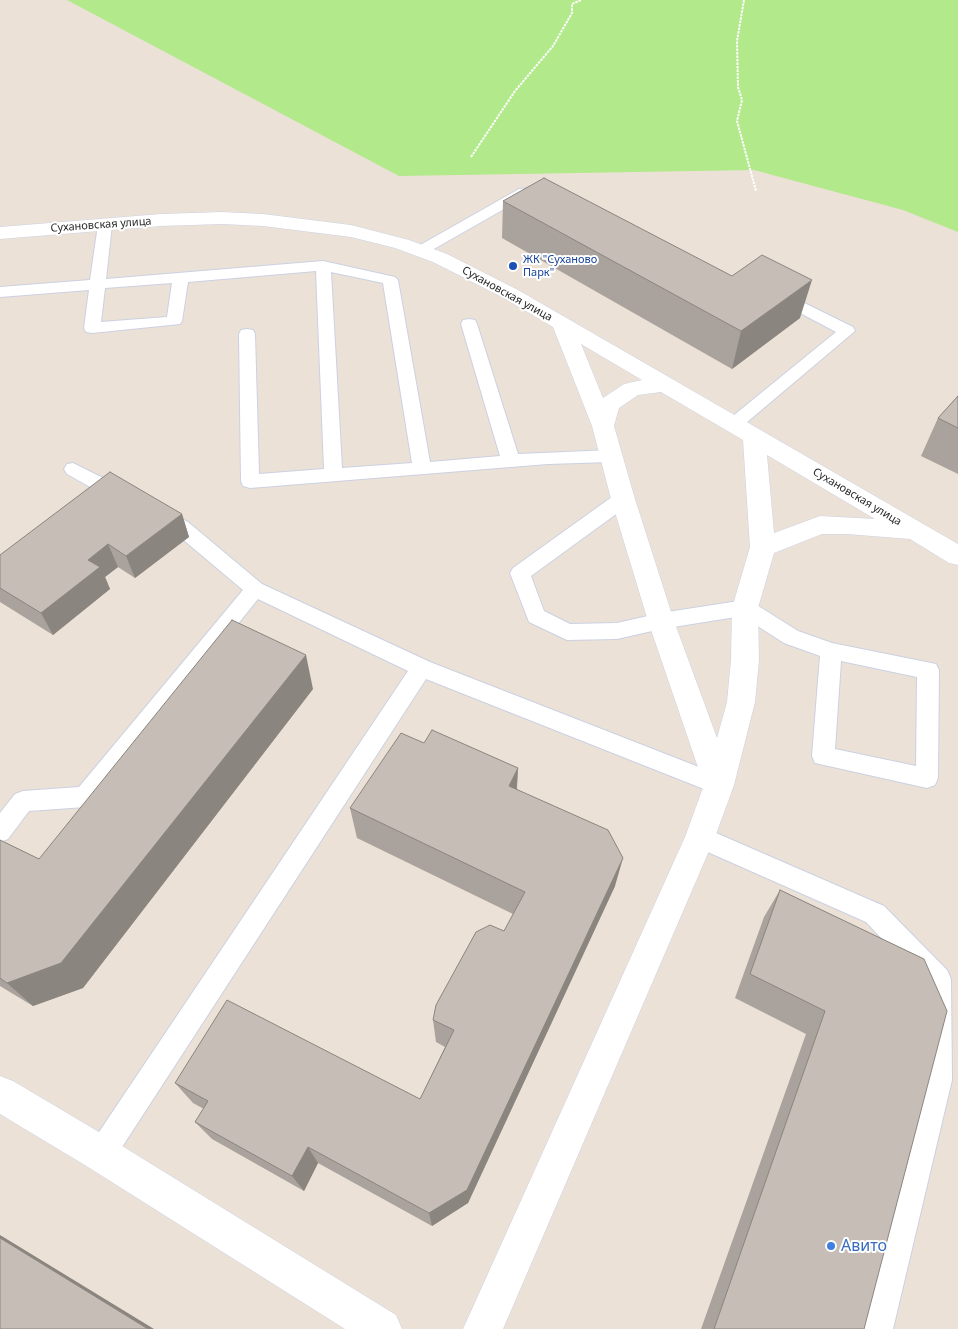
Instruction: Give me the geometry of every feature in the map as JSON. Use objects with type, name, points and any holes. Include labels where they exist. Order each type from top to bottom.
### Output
[{"type":"street","name":"Сухановская улица","points":[[0,233],[213,218],[263,220],[352,230],[402,244],[440,258],[511,294],[958,556]]},
{"type":"street","points":[[562,324],[603,426],[623,499],[661,621],[719,785]]},
{"type":"street","points":[[603,426],[609,404],[632,389],[666,384]]},
{"type":"street","points":[[483,1329],[700,837],[719,785],[742,702],[745,660],[745,608],[763,548],[744,430]]},
{"type":"street","points":[[763,548],[820,525],[847,525],[916,532]]},
{"type":"street","points":[[0,1094],[101,1154],[382,1329]]},
{"type":"lane","points":[[420,251],[524,192],[546,192]]},
{"type":"lane","points":[[105,225],[92,328],[174,321],[182,277]]},
{"type":"lane","points":[[0,292],[98,282],[323,266],[390,280],[422,469]]},
{"type":"lane","points":[[323,266],[333,475]]},
{"type":"lane","points":[[744,430],[847,331],[765,289]]},
{"type":"lane","points":[[469,324],[511,462]]},
{"type":"lane","points":[[247,334],[250,481],[611,456]]},
{"type":"lane","points":[[73,469],[181,527],[255,589],[422,668],[719,785]]},
{"type":"lane","points":[[623,499],[520,573],[536,616],[567,632],[617,631],[661,621],[745,608],[791,638],[831,651],[928,670],[927,778],[823,756],[831,651]]},
{"type":"lane","points":[[0,831],[23,801],[85,797],[255,589]]},
{"type":"lane","points":[[101,1154],[422,668]]},
{"type":"lane","points":[[700,837],[875,914],[938,979],[938,1080],[876,1329]]},
{"type":"path","points":[[471,157],[516,91],[553,46],[572,13],[572,4],[581,0]]},
{"type":"path","points":[[744,0],[737,41],[738,87],[742,100],[737,121],[756,191]]},
{"type":"green space","points":[[67,0],[958,0],[958,232],[903,210],[754,170],[399,176]]},
{"type":"building","points":[[544,178],[732,276],[762,255],[812,280],[741,331],[503,201]]},
{"type":"building","points":[[958,396],[958,428],[938,418]]},
{"type":"building","points":[[110,472],[182,514],[126,556],[108,544],[88,560],[100,567],[41,613],[0,588],[0,555]]},
{"type":"building","points":[[232,620],[306,655],[61,963],[7,983],[0,978],[0,840],[39,859]]},
{"type":"building","points":[[432,730],[518,768],[509,786],[608,830],[623,858],[467,1190],[429,1213],[308,1147],[292,1176],[195,1122],[208,1101],[175,1083],[227,1000],[420,1099],[454,1030],[433,1020],[436,1005],[476,932],[490,925],[504,931],[525,892],[350,808],[401,733],[424,743]]},
{"type":"building","points":[[780,890],[924,959],[947,1011],[864,1329],[714,1329],[825,1011],[750,974]]},
{"type":"building","points":[[0,1238],[148,1329],[0,1329]]},
{"type":"place","name":"ЖК \"Суханово Парк\"","points":[[513,266]]},
{"type":"place","name":"Авито","points":[[831,1246]]}]
